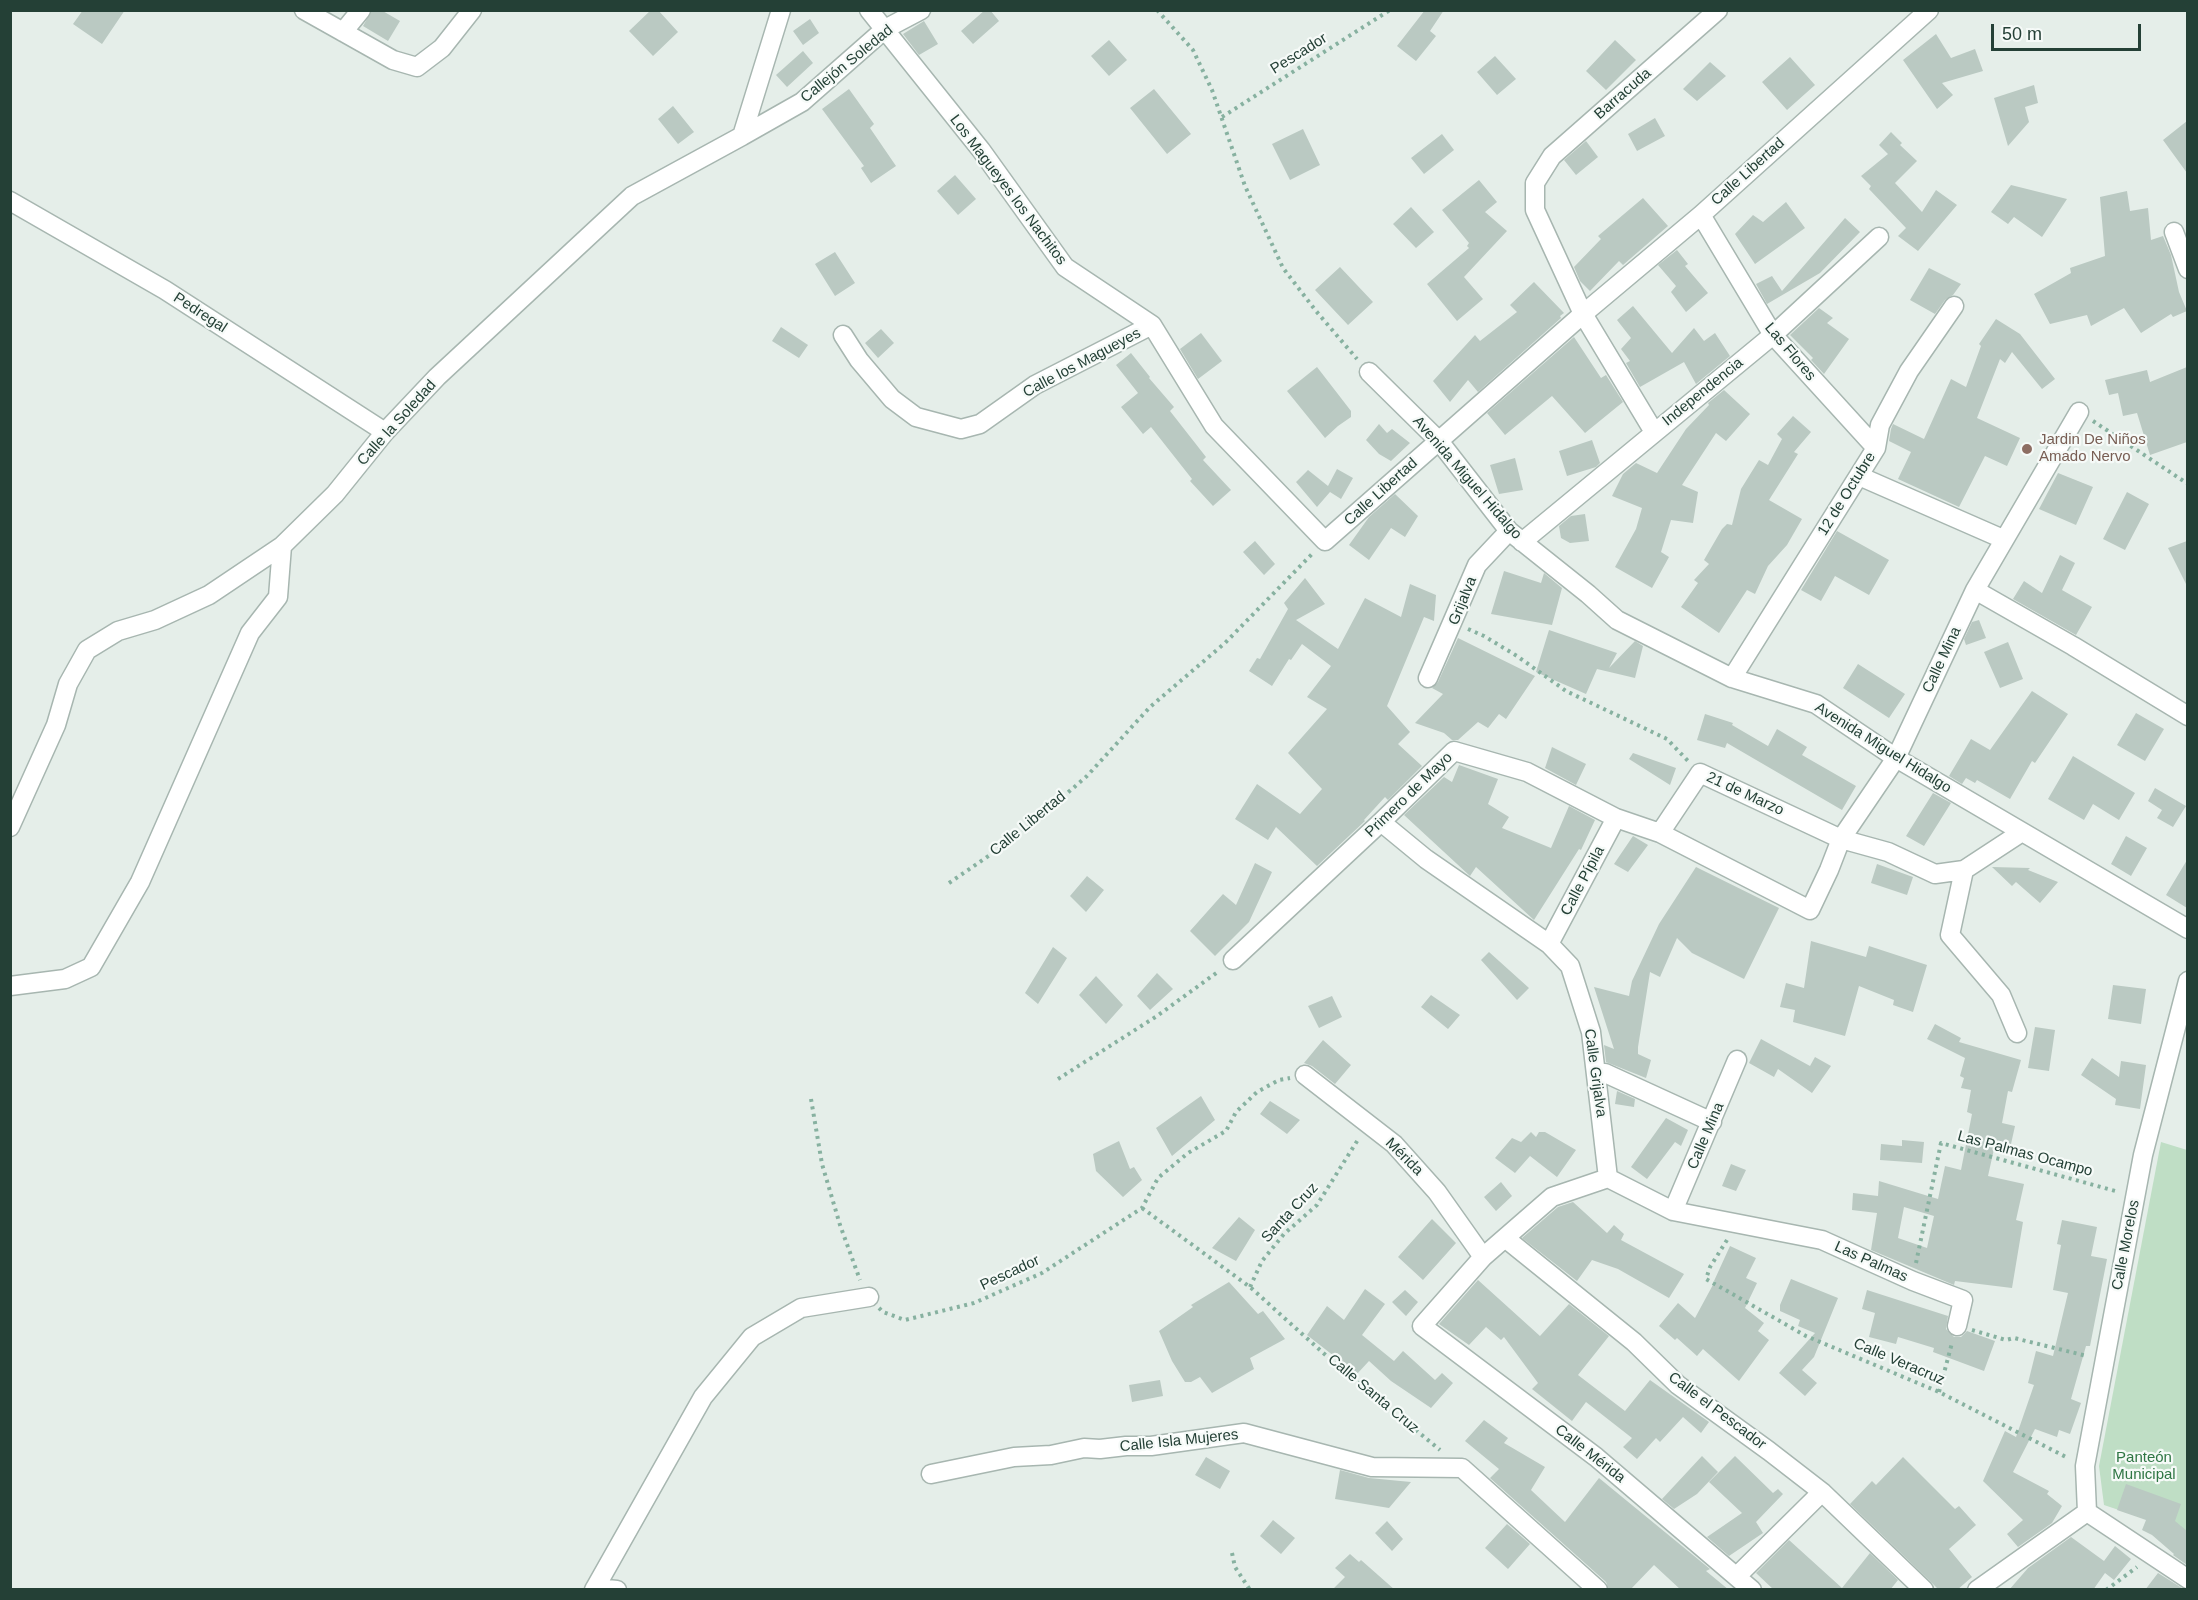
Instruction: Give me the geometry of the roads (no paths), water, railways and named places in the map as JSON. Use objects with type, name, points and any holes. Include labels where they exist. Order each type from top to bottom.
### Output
[{"type":"street","points":[[304,10],[393,60],[417,67],[442,48],[470,13]]},
{"type":"street","points":[[343,32],[361,10]]},
{"type":"street","points":[[742,136],[782,10]]},
{"type":"street","name":"Los Magueyes los Nachitos","points":[[869,10],[981,150],[1065,267],[1152,325],[1214,426],[1325,541]]},
{"type":"street","name":"Callejón Soledad","points":[[742,136],[802,102],[885,29],[921,10]]},
{"type":"street","name":"Barracuda","points":[[1583,314],[1535,210],[1535,183],[1552,156],[1718,10]]},
{"type":"street","name":"Calle Libertad","points":[[1325,541],[1583,314],[1701,215],[1929,10]]},
{"type":"street","name":"Calle la Soledad","points":[[10,826],[56,725],[68,684],[87,650],[118,631],[154,620],[209,595],[282,546],[335,494],[385,432],[437,377],[632,196],[742,136]]},
{"type":"street","name":"Pedregal","points":[[10,201],[165,290],[385,432]]},
{"type":"street","name":"Las Flores","points":[[1701,215],[1773,335],[1876,448]]},
{"type":"street","points":[[2174,232],[2187,269]]},
{"type":"street","name":"Independencia","points":[[1516,536],[1654,432],[1773,335],[1879,237]]},
{"type":"street","name":"12 de Octubre","points":[[1732,678],[1876,448],[1880,425],[1909,371],[1954,306]]},
{"type":"street","points":[[1583,314],[1654,432]]},
{"type":"street","name":"Calle los Magueyes","points":[[843,335],[874,381],[892,399],[916,417],[961,429],[980,424],[1035,385],[1152,325]]},
{"type":"street","name":"Avenida Miguel Hidalgo","points":[[1369,372],[1438,441],[1516,536],[1617,620],[1732,678],[1816,704],[1896,758],[2187,929]]},
{"type":"street","name":"Calle Mina","points":[[1810,910],[1841,839],[1896,758],[1975,590],[2079,412]]},
{"type":"street","points":[[1859,476],[2003,539]]},
{"type":"street","name":"Grijalva","points":[[1428,678],[1477,565],[1516,536]]},
{"type":"street","points":[[10,986],[65,979],[91,967],[140,882],[250,633],[278,597],[282,546]]},
{"type":"street","points":[[1975,590],[2073,646],[2187,716]]},
{"type":"street","name":"Primero de Mayo","points":[[1233,960],[1382,822],[1454,751],[1527,772],[1616,818],[1660,833],[1810,910]]},
{"type":"street","name":"21 de Marzo","points":[[1660,833],[1700,773],[1841,839],[1888,852],[1935,874],[1964,870],[2022,832]]},
{"type":"street","name":"Calle Pípila","points":[[1549,944],[1616,818]]},
{"type":"street","name":"Calle Grijalva","points":[[1382,822],[1426,859],[1549,944],[1570,966],[1591,1032],[1608,1178]]},
{"type":"street","points":[[1964,870],[1950,935],[2001,995],[2017,1033]]},
{"type":"street","name":"Calle Morelos","points":[[2087,1512],[2085,1466],[2104,1361],[2143,1155],[2187,981]]},
{"type":"street","name":"Calle Mina","points":[[1673,1211],[1737,1060]]},
{"type":"street","points":[[1596,1073],[1605,1072],[1712,1122]]},
{"type":"street","name":"Mérida","points":[[1305,1075],[1394,1144],[1437,1192],[1483,1257]]},
{"type":"street","points":[[1483,1257],[1552,1197],[1608,1178]]},
{"type":"street","name":"Las Palmas","points":[[1608,1178],[1673,1211],[1822,1240],[1913,1281],[1963,1300],[1957,1326]]},
{"type":"street","name":"Calle el Pescador","points":[[1505,1238],[1634,1342],[1678,1385],[1822,1492],[1924,1590]]},
{"type":"street","name":"Calle Mérida","points":[[1483,1257],[1422,1326],[1596,1457],[1752,1590]]},
{"type":"street","points":[[617,1590],[595,1589],[703,1397],[752,1337],[801,1308],[869,1297]]},
{"type":"street","name":"Calle Isla Mujeres","points":[[931,1474],[1014,1457],[1052,1455],[1084,1448],[1151,1446],[1244,1433],[1372,1467],[1462,1467],[1598,1590]]},
{"type":"street","points":[[1737,1576],[1822,1492]]},
{"type":"street","points":[[1977,1590],[2087,1512],[2187,1579]]},
{"type":"place","name":"Jardin De Niños Amado Nervo","points":[[2027,449]]},
{"type":"park label","name":"Panteón Municipal","points":[[2144,1466]]}]
